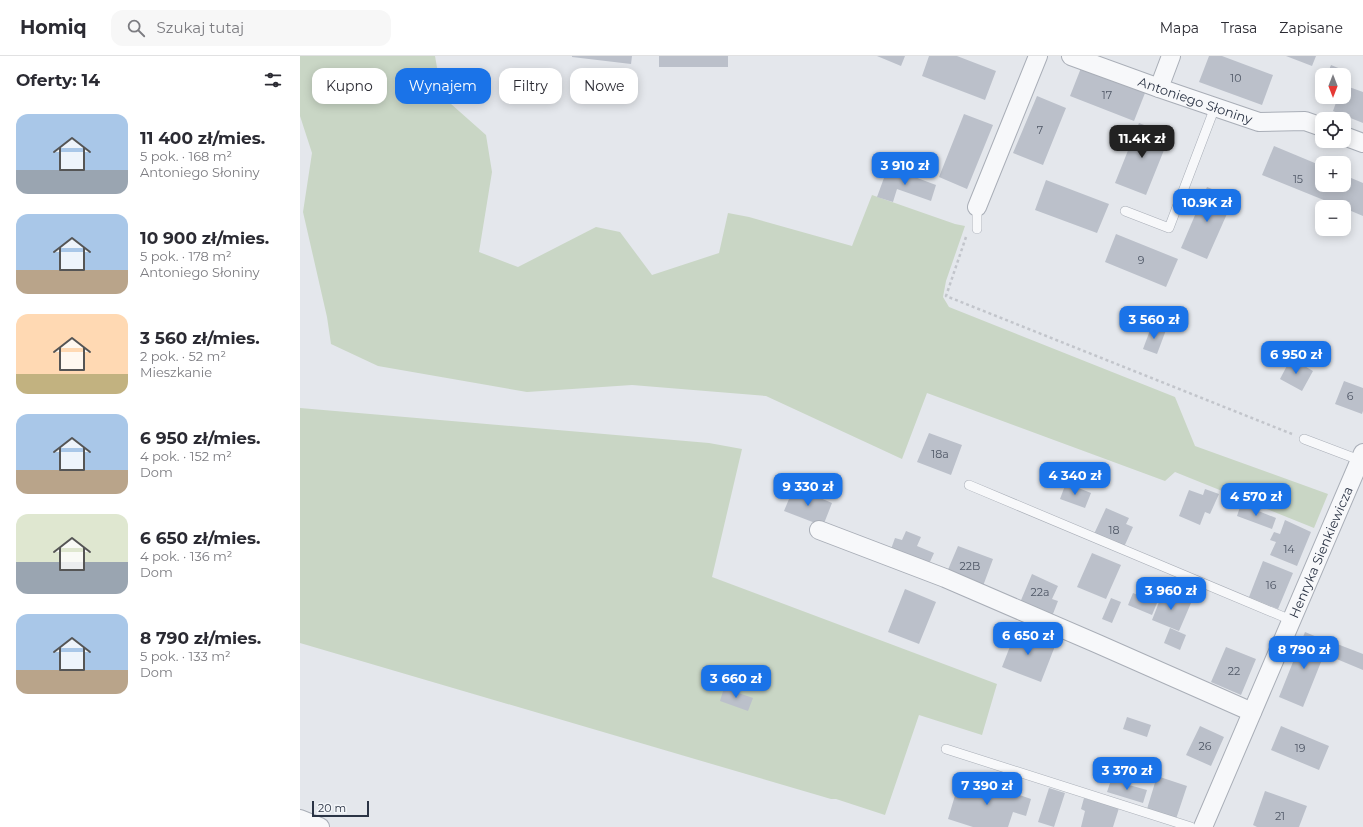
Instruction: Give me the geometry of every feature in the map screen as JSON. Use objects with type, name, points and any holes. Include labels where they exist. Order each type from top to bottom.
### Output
[{"type":"street","points":[[977,207],[1038,56]]},
{"type":"street","name":"Antoniego Słoniny","points":[[1071,56],[1259,122],[1305,121],[1315,125]]},
{"type":"street","points":[[1159,88],[1171,56]]},
{"type":"street","points":[[1351,138],[1363,142]]},
{"type":"street","name":"Henryka Sienkiewicza","points":[[1203,827],[1362,458]]},
{"type":"street","points":[[819,530],[945,578],[1252,712]]},
{"type":"street","points":[[300,819],[320,827]]},
{"type":"lane","points":[[1125,210],[1169,228],[1216,107]]},
{"type":"lane","points":[[977,207],[977,229]]},
{"type":"lane","points":[[1304,439],[1362,458]]},
{"type":"lane","points":[[969,485],[1291,620]]},
{"type":"lane","points":[[946,749],[1190,827]]},
{"type":"path","points":[[966,236],[946,296],[1304,439]]},
{"type":"green space","points":[[300,56],[435,56],[437,68],[395,68],[395,104],[451,104],[486,135],[492,172],[479,252],[518,267],[596,227],[620,232],[652,275],[719,253],[728,213],[749,217],[852,246],[872,195],[955,224],[965,226],[946,281],[943,297],[949,307],[1175,397],[1195,446],[1328,494],[1314,528],[1175,472],[1165,481],[927,393],[902,459],[766,396],[632,385],[527,392],[378,366],[331,344],[327,317],[303,212],[312,153],[300,116]]},
{"type":"green space","points":[[300,408],[709,443],[742,449],[712,577],[997,684],[982,735],[919,715],[885,815],[836,799],[831,799],[300,643]]},
{"type":"building","points":[[572,56],[632,56],[631,64]]},
{"type":"building","points":[[659,56],[728,56],[728,67],[659,67]]},
{"type":"building","points":[[877,56],[905,56],[901,66]]},
{"type":"building","points":[[929,56],[957,56],[996,71],[985,100],[922,76]]},
{"type":"building","points":[[1209,56],[1222,56],[1273,75],[1262,105],[1199,82]]},
{"type":"building","points":[[1286,56],[1316,56],[1312,66]]},
{"type":"building","points":[[1331,65],[1338,68],[1330,68]]},
{"type":"building","points":[[1081,68],[1145,93],[1134,121],[1070,96]]},
{"type":"building","points":[[1351,88],[1363,92],[1363,123],[1351,118],[1351,112],[1333,111],[1336,104],[1351,104]]},
{"type":"building","points":[[1037,96],[1066,108],[1043,165],[1013,153]]},
{"type":"building","points":[[964,114],[993,125],[967,189],[939,177]]},
{"type":"building","points":[[1139,123],[1170,135],[1146,195],[1115,183]]},
{"type":"building","points":[[1274,146],[1315,163],[1315,192],[1351,192],[1351,178],[1363,183],[1363,216],[1351,211],[1351,200],[1324,200],[1262,175]]},
{"type":"building","points":[[888,167],[936,185],[931,201],[897,189],[893,202],[877,197]]},
{"type":"building","points":[[1046,180],[1109,204],[1097,233],[1035,210]]},
{"type":"building","points":[[1207,187],[1234,198],[1207,259],[1181,248]]},
{"type":"building","points":[[1116,234],[1178,259],[1166,287],[1105,262]]},
{"type":"building","points":[[1152,325],[1166,330],[1157,354],[1143,349]]},
{"type":"building","points":[[1291,358],[1313,371],[1302,391],[1280,379]]},
{"type":"building","points":[[1344,381],[1363,388],[1362,414],[1335,404]]},
{"type":"building","points":[[929,433],[962,445],[951,475],[917,462]]},
{"type":"building","points":[[1066,483],[1091,493],[1085,508],[1060,499]]},
{"type":"building","points":[[794,487],[832,503],[823,526],[784,511]]},
{"type":"building","points":[[1205,489],[1219,494],[1210,514],[1205,512],[1200,525],[1179,516],[1189,490],[1203,495]]},
{"type":"building","points":[[1241,504],[1276,518],[1272,529],[1237,516]]},
{"type":"building","points":[[1106,508],[1129,518],[1126,524],[1133,527],[1124,547],[1094,534]]},
{"type":"building","points":[[1285,520],[1311,532],[1297,566],[1270,555],[1276,542],[1270,540],[1274,532],[1280,534]]},
{"type":"building","points":[[906,531],[921,537],[917,546],[934,553],[929,564],[891,549],[895,538],[902,540]]},
{"type":"building","points":[[958,546],[993,559],[983,586],[947,572]]},
{"type":"building","points":[[1092,553],[1121,565],[1106,599],[1077,587]]},
{"type":"building","points":[[1263,561],[1293,573],[1278,609],[1249,597]]},
{"type":"building","points":[[1032,574],[1058,586],[1052,599],[1058,601],[1051,619],[1019,605]]},
{"type":"building","points":[[905,589],[936,602],[919,644],[888,632]]},
{"type":"building","points":[[1163,592],[1191,603],[1179,631],[1152,620]]},
{"type":"building","points":[[1133,593],[1157,603],[1152,615],[1128,605]]},
{"type":"building","points":[[1111,598],[1121,602],[1112,623],[1102,619]]},
{"type":"building","points":[[1170,628],[1186,635],[1180,650],[1164,643]]},
{"type":"building","points":[[1016,631],[1055,646],[1041,682],[1002,667]]},
{"type":"building","points":[[1305,632],[1329,642],[1303,707],[1279,697]]},
{"type":"building","points":[[1332,642],[1363,654],[1363,670],[1327,655]]},
{"type":"building","points":[[1226,647],[1256,659],[1241,695],[1211,682]]},
{"type":"building","points":[[724,688],[753,698],[748,711],[720,701]]},
{"type":"building","points":[[1127,717],[1151,725],[1147,737],[1123,729]]},
{"type":"building","points":[[1200,726],[1224,737],[1211,766],[1186,755]]},
{"type":"building","points":[[1281,726],[1329,746],[1319,770],[1271,750]]},
{"type":"building","points":[[1157,776],[1187,786],[1176,819],[1147,809]]},
{"type":"building","points":[[1111,780],[1147,790],[1143,803],[1107,792]]},
{"type":"building","points":[[959,782],[980,789],[982,782],[1031,799],[1026,816],[1013,812],[1008,827],[973,827],[948,819]]},
{"type":"building","points":[[1049,788],[1065,793],[1054,827],[1038,822]]},
{"type":"building","points":[[1265,791],[1307,806],[1299,827],[1257,827],[1253,825]]},
{"type":"building","points":[[1084,798],[1119,808],[1113,827],[1081,827],[1085,811],[1081,809]]}]
